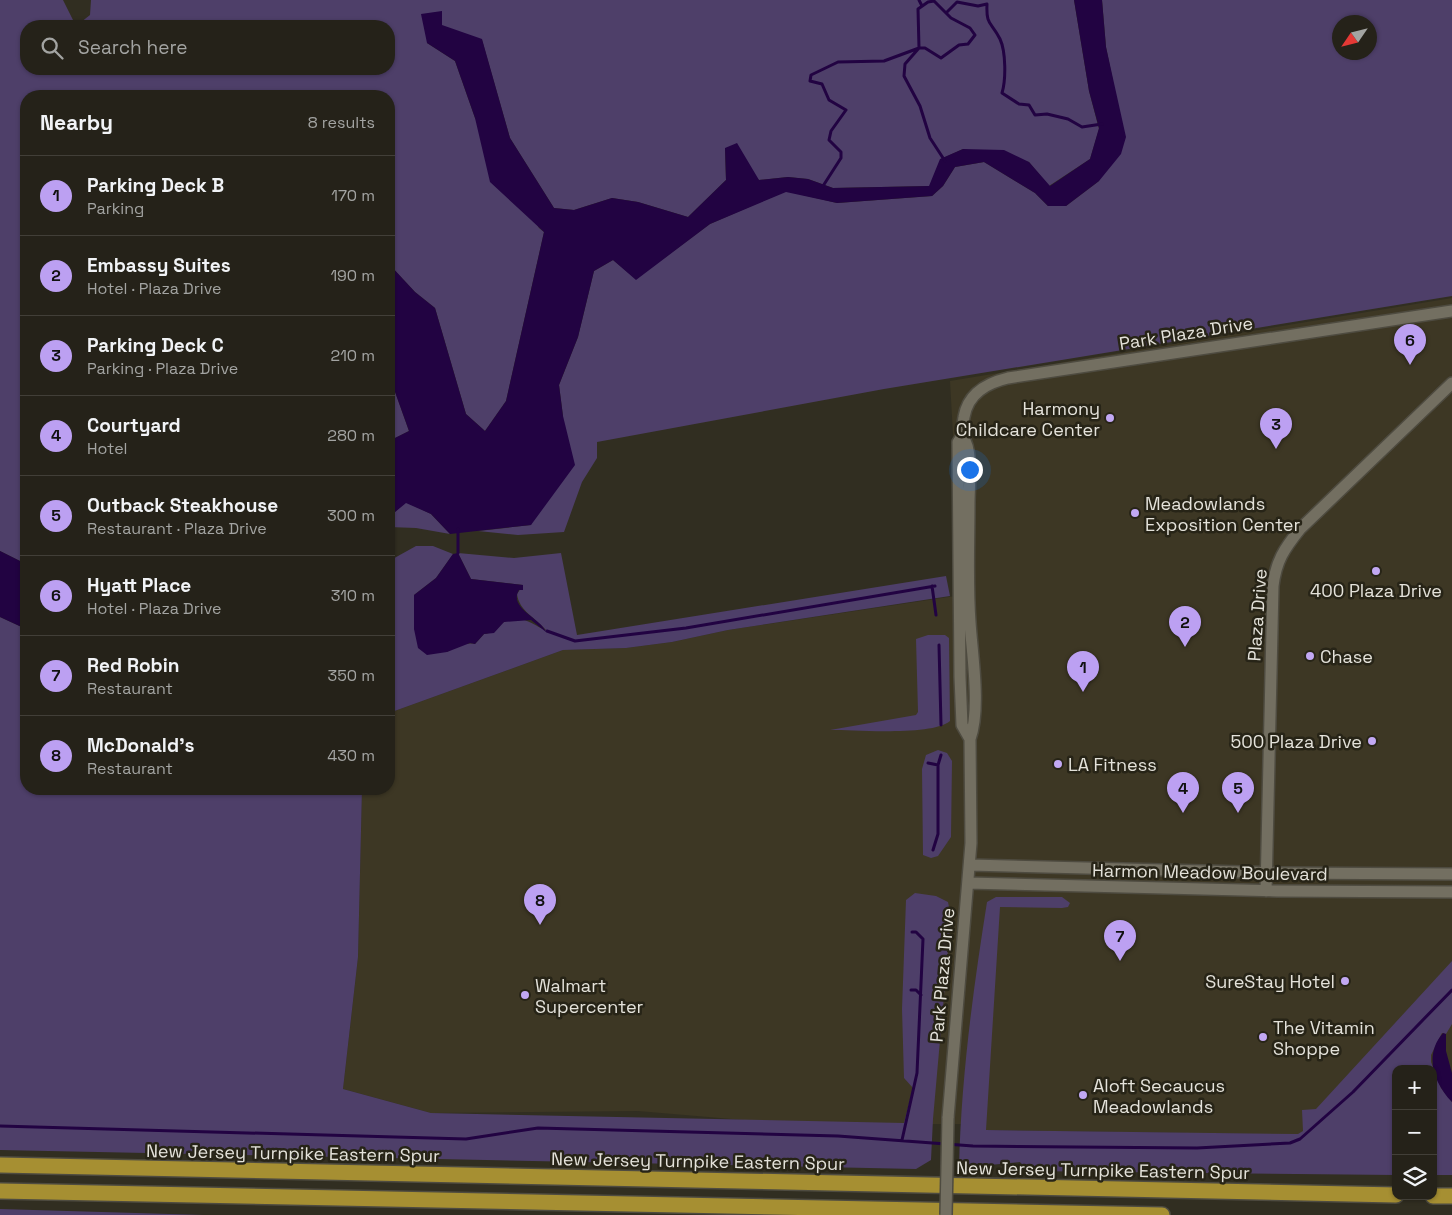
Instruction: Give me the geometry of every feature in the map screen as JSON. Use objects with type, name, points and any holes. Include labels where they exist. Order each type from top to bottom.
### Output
[{"type":"highway","name":"New Jersey Turnpike Eastern Spur","points":[[0,1165],[1392,1195]]},
{"type":"highway","points":[[0,1191],[1162,1215]]},
{"type":"highway","points":[[1437,1196],[1452,1196]]},
{"type":"street","name":"Park Plaza Drive","points":[[946,1215],[948,1118],[970,865],[970,739],[962,725],[964,622],[958,442],[963,437],[967,409],[976,393],[991,382],[1452,311]]},
{"type":"street","name":"Plaza Drive","points":[[1266,891],[1273,586],[1279,558],[1300,529],[1452,383]]},
{"type":"street","name":"Harmon Meadow Boulevard","points":[[970,865],[1452,874]]},
{"type":"street","name":"Harmon Meadow Boulevard","points":[[968,884],[1266,891],[1452,892]]},
{"type":"shaded area","points":[[0,0],[63,0],[73,20],[20,20],[20,75],[395,75],[395,20],[84,20],[90,15],[91,0],[1074,0],[1089,91],[1099,129],[1090,159],[1049,186],[1029,162],[963,149],[941,159],[930,186],[833,188],[808,179],[788,177],[759,180],[725,148],[726,180],[688,217],[638,202],[612,198],[574,210],[554,208],[510,138],[482,40],[427,43],[455,61],[475,118],[539,228],[544,232],[506,401],[485,431],[466,414],[435,308],[415,292],[395,270],[395,90],[20,90],[20,561],[0,551]]},
{"type":"shaded area","points":[[1074,0],[1102,0],[1106,47],[1126,137],[1121,154],[1099,181],[1066,206],[1048,206],[1035,193],[984,162],[955,167],[943,186],[932,196],[837,203],[786,192],[710,224],[636,280],[613,260],[594,271],[578,337],[559,385],[563,416],[575,465],[531,525],[450,534],[431,514],[406,503],[395,512],[395,438],[409,431],[395,392],[395,270],[415,292],[435,308],[466,414],[485,431],[506,401],[544,232],[490,182],[475,118],[455,61],[427,43],[421,14],[442,11],[442,25],[482,39],[510,138],[554,208],[574,210],[612,198],[638,202],[688,217],[726,180],[725,148],[737,143],[759,180],[788,177],[808,179],[833,188],[929,186],[940,159],[963,149],[1004,150],[1029,162],[1050,186],[1090,159],[1099,128],[1089,91]]},
{"type":"shaded area","points":[[1102,0],[1452,0],[1452,296],[884,389],[597,442],[597,458],[582,482],[564,532],[518,535],[478,531],[531,525],[563,416],[559,385],[578,337],[594,271],[613,260],[636,279],[710,224],[786,191],[837,203],[932,196],[943,186],[955,167],[984,162],[1035,193],[1048,206],[1066,206],[1099,181],[1113,81],[1106,47]]},
{"type":"shaded area","points":[[1452,298],[1452,1138],[1437,1084],[1437,1065],[1392,1065],[1392,1136],[986,1130],[986,1124],[791,1124],[638,1111],[431,1113],[343,1089],[358,957],[362,795],[395,795],[395,711],[563,650],[626,648],[672,642],[728,630],[962,595],[950,381]]},
{"type":"shaded area","points":[[395,392],[409,431],[395,438]]},
{"type":"shaded area","points":[[406,502],[431,514],[450,534],[416,528],[395,527],[395,512]]},
{"type":"shaded area","points":[[416,546],[433,546],[453,554],[436,578],[414,595],[414,629],[447,652],[464,644],[475,644],[484,634],[491,632],[508,620],[525,620],[547,631],[524,610],[518,600],[517,594],[523,585],[471,579],[458,553],[514,558],[561,553],[577,635],[946,576],[950,596],[728,630],[672,642],[626,648],[563,650],[395,711],[395,558]]},
{"type":"shaded area","points":[[0,551],[20,561],[20,626],[0,617]]},
{"type":"shaded area","points":[[458,553],[471,579],[523,585],[523,590],[519,590],[517,596],[518,602],[521,608],[538,622],[546,632],[531,620],[504,622],[494,633],[484,634],[475,644],[470,643],[447,652],[427,655],[418,648],[414,629],[414,595],[436,578],[453,554]]},
{"type":"shaded area","points":[[0,617],[20,626],[20,795],[362,795],[358,957],[343,1089],[431,1113],[904,1123],[913,1088],[904,1078],[902,1009],[906,900],[915,893],[936,896],[948,902],[951,917],[931,1160],[916,1169],[0,1150]]},
{"type":"shaded area","points":[[928,635],[945,635],[949,638],[950,721],[941,726],[928,729],[830,730],[916,715],[918,712],[916,639]]},
{"type":"shaded area","points":[[938,750],[947,753],[952,761],[951,837],[938,856],[931,858],[923,855],[922,769],[926,755]]},
{"type":"shaded area","points":[[996,897],[1062,897],[1070,903],[1068,907],[1062,908],[1000,907],[986,1130],[1298,1134],[1303,1131],[1302,1110],[1316,1109],[1452,961],[1452,1024],[1446,1034],[1442,1033],[1431,1055],[1432,1065],[1392,1065],[1392,1175],[1027,1171],[1020,1162],[959,1168],[968,1035],[987,902]]},
{"type":"shaded area","points":[[1443,1033],[1446,1034],[1446,1051],[1452,1073],[1452,1102],[1437,1079],[1437,1065],[1433,1065],[1432,1059],[1437,1041]]},
{"type":"shaded area","points":[[1437,1078],[1441,1088],[1452,1102],[1452,1175],[1437,1175]]},
{"type":"shaded area","points":[[0,1209],[204,1215],[0,1215]]},
{"type":"waterway","points":[[919,0],[922,6]]},
{"type":"waterway","points":[[823,186],[841,158],[841,152],[829,140],[831,131],[846,110],[829,100],[822,84],[810,81],[811,75],[838,62],[884,61],[919,48],[925,48],[941,58],[959,45],[968,44],[975,35],[970,28],[951,18],[934,1],[928,2],[918,9],[919,48],[905,64],[904,76],[920,106],[930,138],[945,161]]},
{"type":"waterway","points":[[947,12],[957,2],[978,6],[987,4],[988,20],[1002,45],[1005,74],[1002,93],[1019,104],[1029,105],[1035,115],[1047,114],[1068,119],[1082,127],[1102,124]]},
{"type":"waterway","points":[[458,529],[458,553]]},
{"type":"waterway","points":[[932,586],[936,615]]},
{"type":"waterway","points":[[547,631],[575,641],[686,628],[935,586]]},
{"type":"waterway","points":[[939,645],[941,725]]},
{"type":"waterway","points":[[933,850],[938,834],[938,765],[941,755]]},
{"type":"waterway","points":[[928,763],[938,765]]},
{"type":"waterway","points":[[902,1140],[917,1073],[923,939],[916,932],[912,932]]},
{"type":"waterway","points":[[911,990],[916,990],[921,995]]},
{"type":"waterway","points":[[0,1126],[466,1139],[538,1128],[838,1136],[973,1146],[1197,1148],[1290,1143],[1300,1139],[1353,1092],[1452,990]]},
{"type":"place","name":"Hyatt Place","points":[[1410,365]]},
{"type":"place","name":"Harmony Childcare Center","points":[[1110,418]]},
{"type":"place","name":"Parking Deck C","points":[[1276,449]]},
{"type":"place","name":"Meadowlands Exposition Center","points":[[1135,513]]},
{"type":"place","name":"400 Plaza Drive","points":[[1376,571]]},
{"type":"place","name":"Embassy Suites","points":[[1185,647]]},
{"type":"place","name":"Chase","points":[[1310,656]]},
{"type":"place","name":"Parking Deck B","points":[[1083,692]]},
{"type":"place","name":"500 Plaza Drive","points":[[1372,741]]},
{"type":"place","name":"LA Fitness","points":[[1058,764]]},
{"type":"place","name":"Courtyard","points":[[1183,813]]},
{"type":"place","name":"Outback Steakhouse","points":[[1238,813]]},
{"type":"place","name":"McDonald's","points":[[540,925]]},
{"type":"place","name":"Red Robin","points":[[1120,961]]},
{"type":"place","name":"SureStay Hotel","points":[[1345,981]]},
{"type":"place","name":"Walmart Supercenter","points":[[525,995]]},
{"type":"place","name":"The Vitamin Shoppe","points":[[1263,1037]]},
{"type":"place","name":"Aloft Secaucus Meadowlands","points":[[1083,1095]]}]
